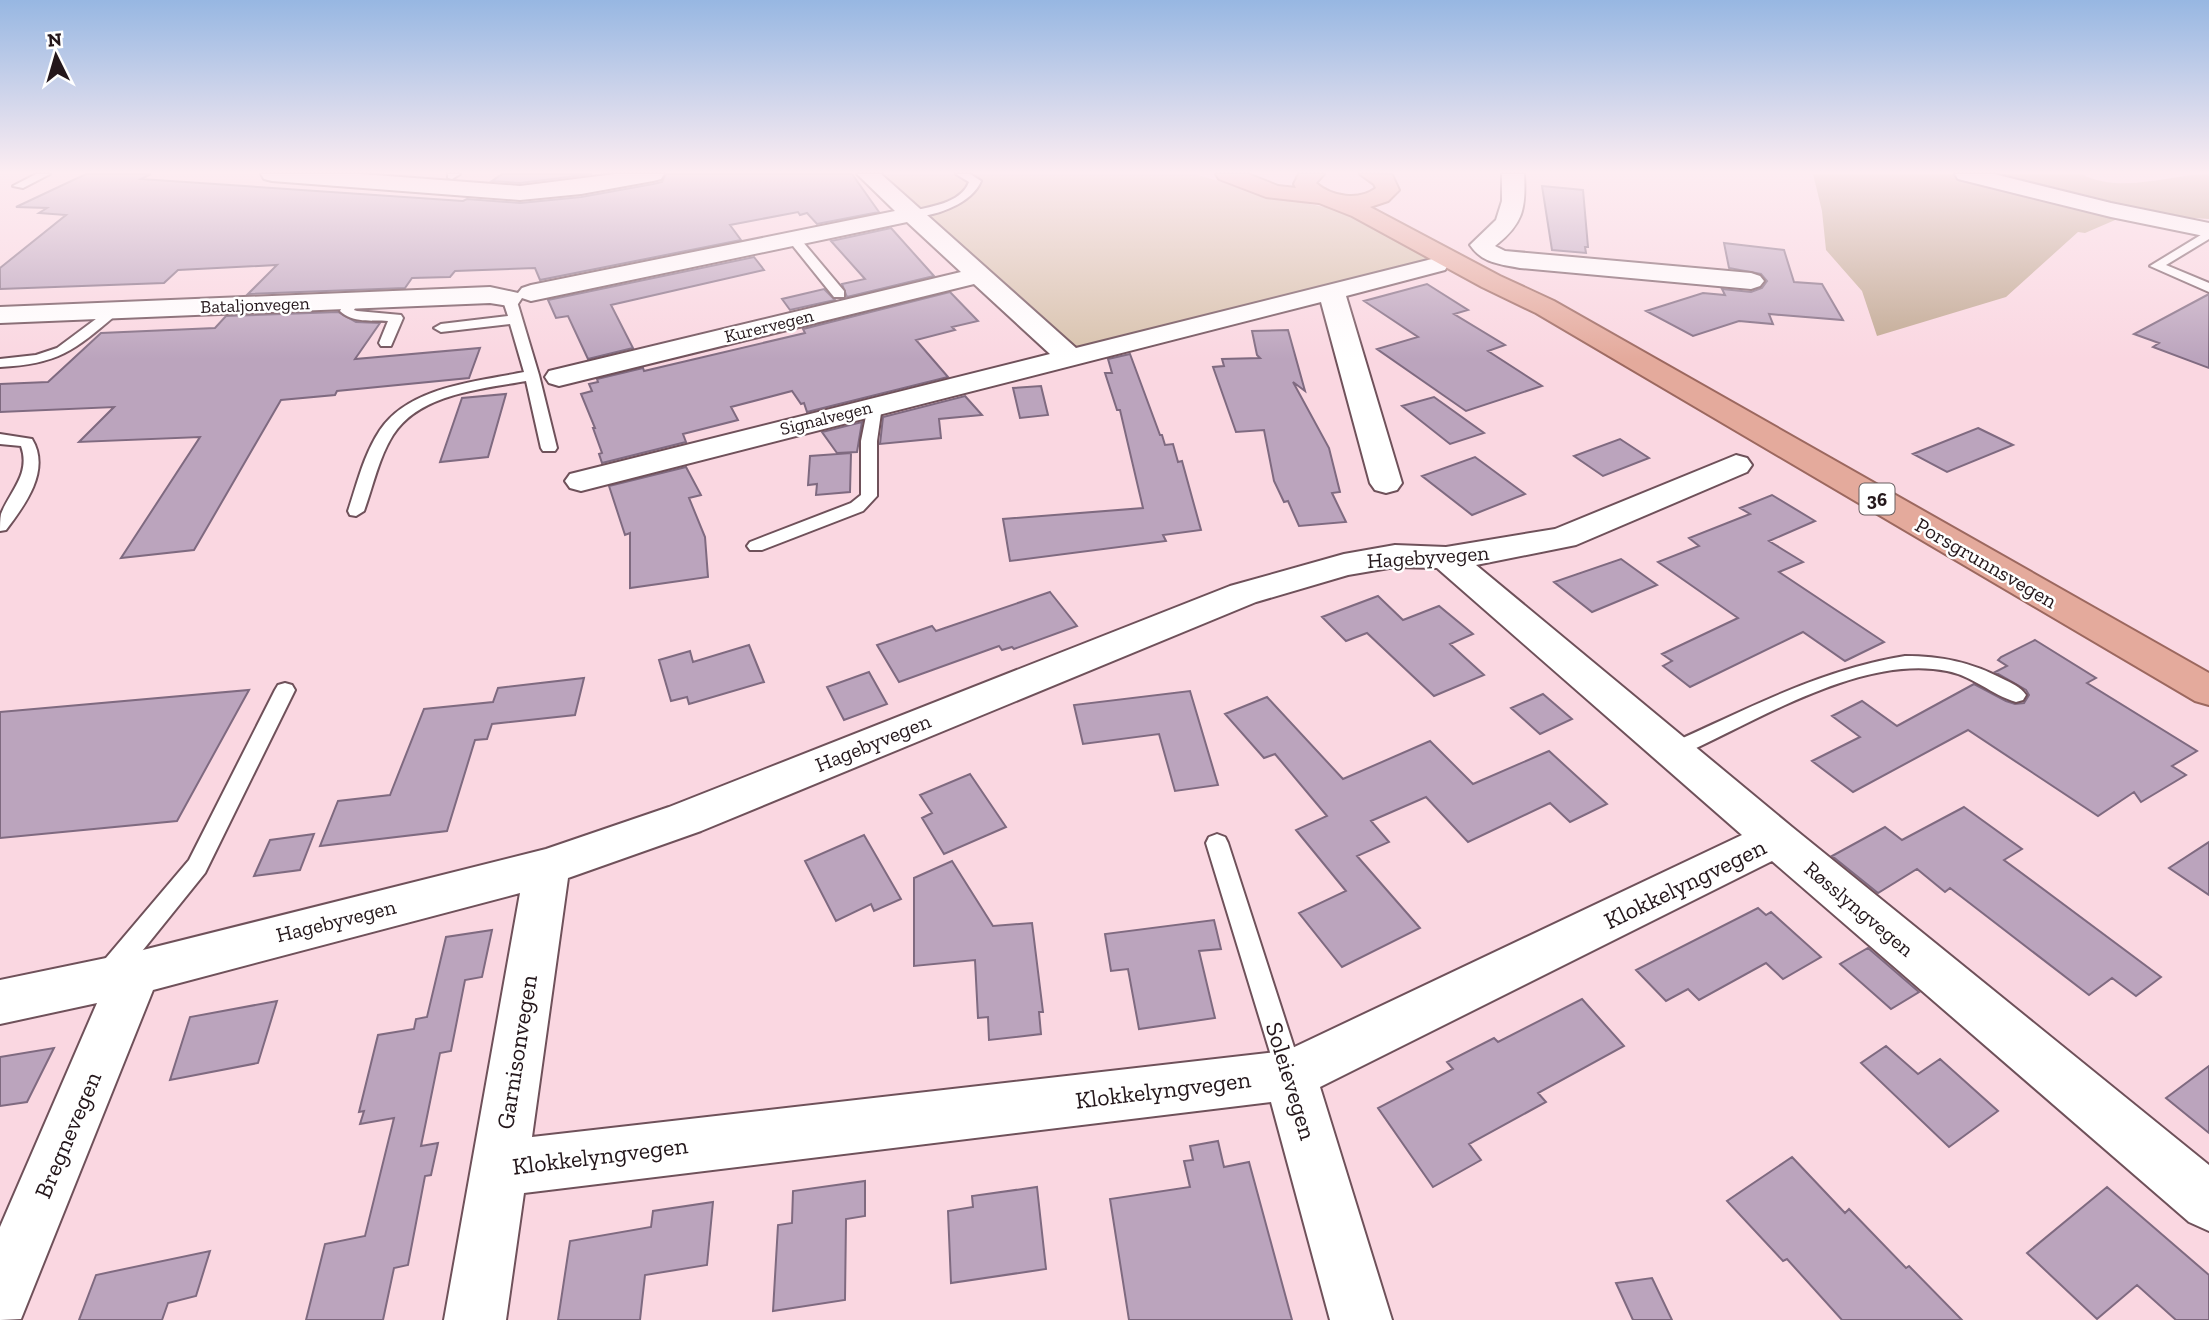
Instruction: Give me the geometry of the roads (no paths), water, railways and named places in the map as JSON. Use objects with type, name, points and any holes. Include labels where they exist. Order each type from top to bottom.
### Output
[{"type":"highway","name":"Porsgrunnsvegen","points":[[1410,236],[1511,294],[1545,307]]},
{"type":"highway","name":"Porsgrunnsvegen","points":[[1435,236],[1522,289],[1545,307],[2209,691]]},
{"type":"street","name":"Bataljonvegen","points":[[0,315],[490,295],[519,303],[805,236]]},
{"type":"street","points":[[935,236],[1071,358]]},
{"type":"street","points":[[1493,236],[1482,245],[1487,252],[1520,261],[1751,281]]},
{"type":"street","name":"Signalvegen","points":[[581,481],[1436,265]]},
{"type":"street","name":"Kurervegen","points":[[545,376],[978,275]]},
{"type":"street","points":[[1332,293],[1386,483]]},
{"type":"street","name":"Hagebyvegen","points":[[0,1002],[119,976],[547,867],[685,819],[1243,594],[1344,565],[1395,556],[1446,558],[1494,552],[1564,538],[1736,466]]},
{"type":"street","name":"Røsslyngvegen","points":[[1446,558],[2209,1202]]},
{"type":"street","name":"Klokkelyngvegen","points":[[499,1168],[1290,1075],[1776,839]]},
{"type":"street","name":"Garnisonvegen","points":[[475,1320],[547,867]]},
{"type":"street","name":"Bregnevegen","points":[[0,1298],[119,976]]},
{"type":"street","name":"Soleievegen","points":[[1290,1075],[1361,1320]]},
{"type":"lane","points":[[2203,236],[2156,266],[2209,288]]},
{"type":"lane","points":[[793,238],[839,293]]},
{"type":"lane","points":[[352,301],[347,311],[354,315],[396,318],[386,343]]},
{"type":"lane","points":[[441,328],[519,303],[545,376],[549,448]]},
{"type":"lane","points":[[0,363],[30,362],[54,356],[66,350],[112,311]]},
{"type":"lane","points":[[356,511],[386,433],[398,417],[414,406],[442,396],[545,376]]},
{"type":"lane","points":[[756,546],[857,507],[869,496],[869,441],[875,406]]},
{"type":"lane","points":[[0,439],[27,442],[32,451],[30,474],[12,512],[0,526]]},
{"type":"lane","points":[[1672,751],[1843,673],[1896,663],[1938,663],[1980,674],[2015,695]]},
{"type":"lane","points":[[119,976],[197,866],[285,690]]},
{"type":"lane","name":"Soleievegen","points":[[1217,843],[1290,1075]]}]
